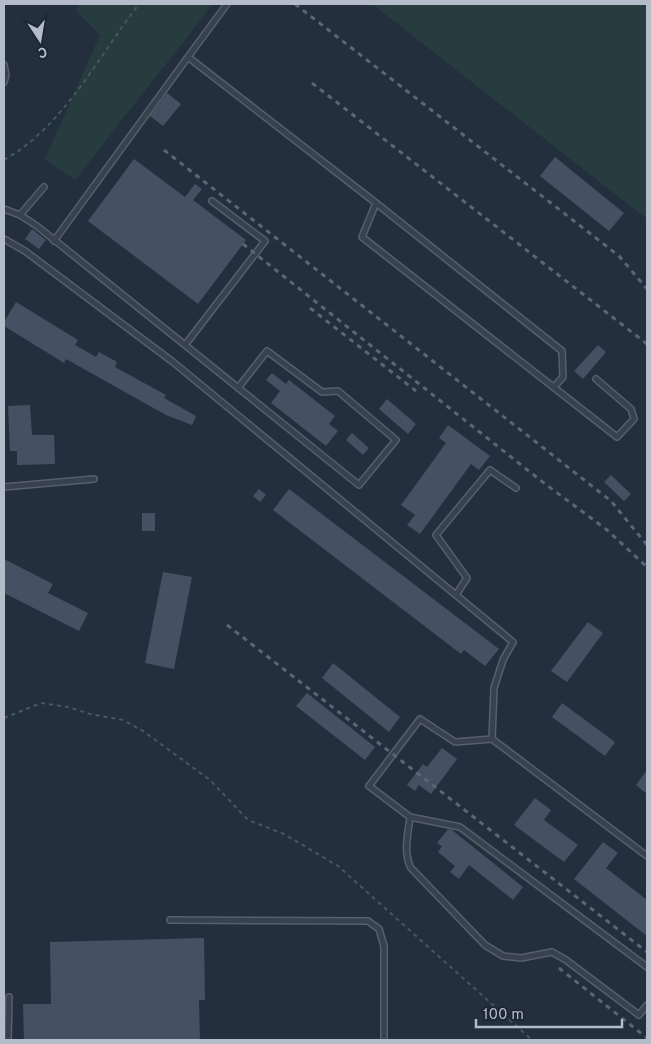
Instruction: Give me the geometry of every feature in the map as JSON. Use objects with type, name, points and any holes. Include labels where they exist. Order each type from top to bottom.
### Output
[{"type":"lane","points":[[54,241],[227,4]]},
{"type":"lane","points":[[188,57],[562,351],[563,377],[554,387]]},
{"type":"lane","points":[[4,65],[6,75],[4,82]]},
{"type":"lane","points":[[20,215],[44,187]]},
{"type":"lane","points":[[185,345],[265,240],[212,201]]},
{"type":"lane","points":[[376,203],[362,237],[617,437],[634,419],[631,409],[596,379]]},
{"type":"lane","points":[[4,209],[20,215],[37,226],[54,241],[359,485],[396,440],[338,391],[322,392],[267,351],[238,388]]},
{"type":"lane","points":[[4,239],[19,250],[25,251],[173,362],[512,642],[502,660],[494,688],[492,739]]},
{"type":"lane","points":[[456,595],[468,578],[436,535],[490,470],[516,488]]},
{"type":"lane","points":[[4,487],[94,479]]},
{"type":"lane","points":[[647,856],[492,739],[454,742],[420,719],[369,786],[410,817],[460,827],[647,967]]},
{"type":"lane","points":[[410,817],[407,861],[411,868],[485,945],[503,956],[521,958],[552,952],[566,960],[639,1015],[647,1005]]},
{"type":"lane","points":[[170,920],[368,920],[380,928],[384,946],[384,1040]]},
{"type":"lane","points":[[8,997],[8,1040]]},
{"type":"path","points":[[4,160],[19,151],[64,109],[139,4]]},
{"type":"path","points":[[4,718],[41,703],[68,707],[90,714],[123,720],[143,731],[210,780],[248,820],[284,834],[338,866],[532,1040]]},
{"type":"green space","points":[[80,4],[213,4],[75,180],[45,159],[100,35],[75,10]]},
{"type":"green space","points":[[372,4],[647,4],[647,219]]},
{"type":"building","points":[[167,93],[181,104],[163,126],[150,116]]},
{"type":"building","points":[[555,157],[624,213],[609,231],[540,176]]},
{"type":"building","points":[[134,159],[185,197],[195,184],[202,189],[193,200],[246,240],[198,304],[88,221]]},
{"type":"building","points":[[32,229],[46,240],[39,249],[25,239]]},
{"type":"building","points":[[16,302],[78,340],[75,345],[96,357],[99,352],[117,362],[115,367],[166,395],[164,398],[196,416],[192,425],[166,415],[66,359],[64,363],[4,326],[4,322]]},
{"type":"building","points":[[598,345],[606,352],[583,379],[574,371]]},
{"type":"building","points":[[272,373],[286,384],[289,380],[335,416],[329,424],[338,431],[326,446],[271,403],[280,391],[266,380]]},
{"type":"building","points":[[387,399],[416,424],[408,434],[379,409]]},
{"type":"building","points":[[30,405],[32,435],[54,435],[55,464],[17,465],[17,451],[10,451],[8,406]]},
{"type":"building","points":[[448,425],[490,456],[479,470],[471,464],[420,534],[407,525],[415,515],[401,505],[446,443],[439,438]]},
{"type":"building","points":[[352,433],[369,448],[363,455],[346,440]]},
{"type":"building","points":[[611,475],[631,494],[624,501],[604,482]]},
{"type":"building","points":[[259,489],[266,495],[260,502],[253,496]]},
{"type":"building","points":[[289,489],[499,649],[485,666],[464,650],[461,654],[273,510]]},
{"type":"building","points":[[142,513],[155,513],[155,531],[142,531]]},
{"type":"building","points":[[4,559],[53,584],[48,593],[88,613],[79,631],[4,593]]},
{"type":"building","points":[[163,572],[192,577],[174,669],[145,663]]},
{"type":"building","points":[[588,622],[603,633],[567,682],[551,671]]},
{"type":"building","points":[[333,663],[400,717],[389,732],[322,678]]},
{"type":"building","points":[[307,693],[375,747],[365,760],[296,706]]},
{"type":"building","points":[[562,703],[615,742],[605,756],[552,717]]},
{"type":"building","points":[[442,748],[457,759],[431,794],[419,785],[415,791],[407,785],[423,764],[427,767]]},
{"type":"building","points":[[647,770],[647,794],[636,785]]},
{"type":"building","points":[[535,798],[551,810],[544,820],[578,845],[564,862],[514,825]]},
{"type":"building","points":[[448,829],[452,830],[523,887],[513,900],[469,865],[459,879],[450,872],[455,866],[438,852],[442,846],[437,843]]},
{"type":"building","points":[[603,842],[618,853],[606,868],[647,900],[647,936],[574,879]]},
{"type":"building","points":[[204,938],[205,1000],[199,1000],[200,1040],[24,1040],[23,1004],[51,1004],[50,942]]},
{"type":"railway","points":[[295,4],[619,256],[647,289]]},
{"type":"railway","points":[[312,83],[647,344]]},
{"type":"railway","points":[[164,150],[611,501],[647,545]]},
{"type":"railway","points":[[243,244],[540,480],[607,530],[647,567]]},
{"type":"railway","points":[[310,308],[416,391]]},
{"type":"railway","points":[[227,625],[647,952]]},
{"type":"railway","points":[[559,968],[647,1038]]}]
